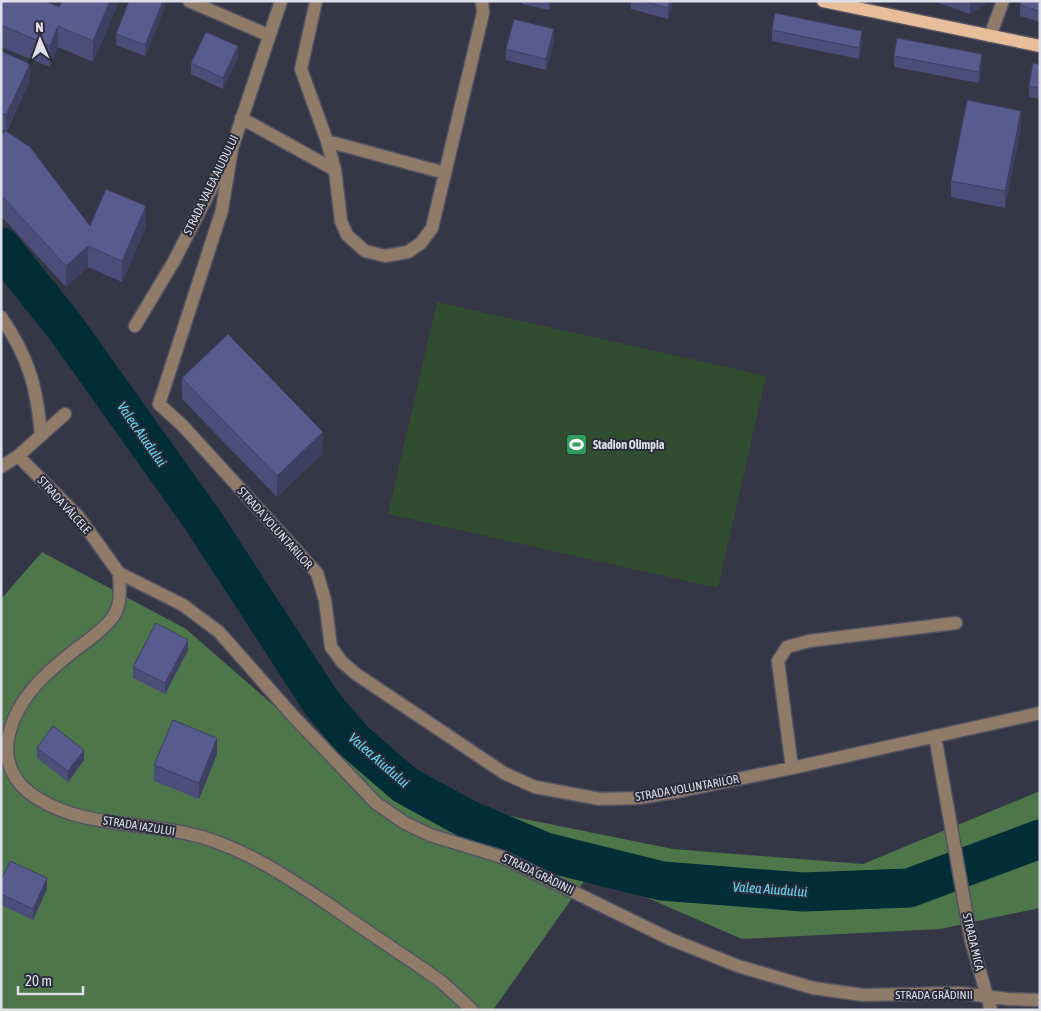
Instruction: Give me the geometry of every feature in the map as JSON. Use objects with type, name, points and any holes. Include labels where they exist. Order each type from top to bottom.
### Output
[{"type":"main road","points":[[823,1],[1040,46]]},
{"type":"street","points":[[189,1],[268,35]]},
{"type":"street","name":"STRADA VALEA AIUDULUI","points":[[135,326],[174,261],[232,148],[268,35],[281,1]]},
{"type":"street","points":[[316,1],[301,70],[327,141],[335,170],[341,221],[347,235],[365,251],[385,256],[408,252],[421,243],[432,228],[483,13],[482,1]]},
{"type":"street","points":[[990,36],[1003,1]]},
{"type":"street","points":[[241,118],[335,170]]},
{"type":"street","points":[[327,141],[445,173]]},
{"type":"street","name":"STRADA VOLUNTARILOR","points":[[232,148],[222,210],[159,404],[183,426],[316,573],[325,600],[331,646],[342,662],[372,685],[504,773],[535,787],[600,799],[638,798],[792,768],[1040,713]]},
{"type":"street","points":[[1,317],[29,366],[38,398],[41,435]]},
{"type":"street","points":[[1,466],[18,456],[65,414]]},
{"type":"street","name":"STRADA VÂLCELE","points":[[18,456],[78,516],[119,573]]},
{"type":"street","name":"STRADA GRĂDINII","points":[[119,573],[183,605],[219,632],[294,717],[376,803],[405,823],[430,835],[498,854],[670,939],[747,969],[813,988],[863,995],[986,995],[1008,1000],[1040,1000]]},
{"type":"street","name":"STRADA IAZULUI","points":[[119,573],[120,595],[113,617],[97,634],[63,660],[36,685],[19,708],[9,735],[7,753],[11,773],[38,799],[67,811],[98,820],[200,836],[261,861],[292,878],[422,968],[443,983],[472,1010]]},
{"type":"street","points":[[792,768],[778,661],[787,647],[810,641],[956,623]]},
{"type":"street","name":"STRADA MICA","points":[[934,736],[971,940],[991,1010]]},
{"type":"green space","name":"Stadion Olimpia","points":[[437,302],[766,376],[718,588],[388,514]]},
{"type":"green space","points":[[42,552],[186,629],[325,750],[510,816],[673,849],[863,864],[1040,791],[1040,908],[940,929],[742,939],[590,873],[493,1010],[1,1010],[1,599]]},
{"type":"building","points":[[1,1],[45,1],[59,7],[62,1],[110,1],[93,41],[58,26],[50,46],[1,25]]},
{"type":"building","points":[[129,1],[163,1],[145,45],[116,34]]},
{"type":"building","points":[[642,1],[670,1],[668,8]]},
{"type":"building","points":[[1021,1],[1040,1],[1040,11],[1020,5]]},
{"type":"building","points":[[775,13],[862,31],[859,48],[772,30]]},
{"type":"building","points":[[514,19],[554,29],[546,59],[506,49]]},
{"type":"building","points":[[206,32],[238,46],[223,78],[191,63]]},
{"type":"building","points":[[897,38],[982,54],[979,72],[894,56]]},
{"type":"building","points":[[1,51],[30,64],[6,115],[1,113]]},
{"type":"building","points":[[1033,63],[1040,65],[1040,88],[1029,86]]},
{"type":"building","points":[[967,100],[1021,111],[1005,191],[951,181]]},
{"type":"building","points":[[6,131],[30,147],[90,226],[106,189],[146,206],[122,261],[88,246],[66,266],[1,195],[1,135]]},
{"type":"building","points":[[228,334],[323,432],[277,476],[182,378]]},
{"type":"building","points":[[156,623],[188,640],[165,683],[133,667]]},
{"type":"building","points":[[173,720],[217,738],[199,783],[154,765]]},
{"type":"building","points":[[53,726],[84,750],[68,771],[37,748]]},
{"type":"building","points":[[10,861],[47,878],[33,909],[1,894],[1,880]]},
{"type":"waterway","name":"Valea Aiudului","points":[[1,247],[65,327],[202,519],[321,702],[353,740],[405,785],[469,820],[545,852],[662,881],[803,892],[909,888],[1040,839]]},
{"type":"place","name":"Stadion Olimpia","points":[[577,445]]}]
